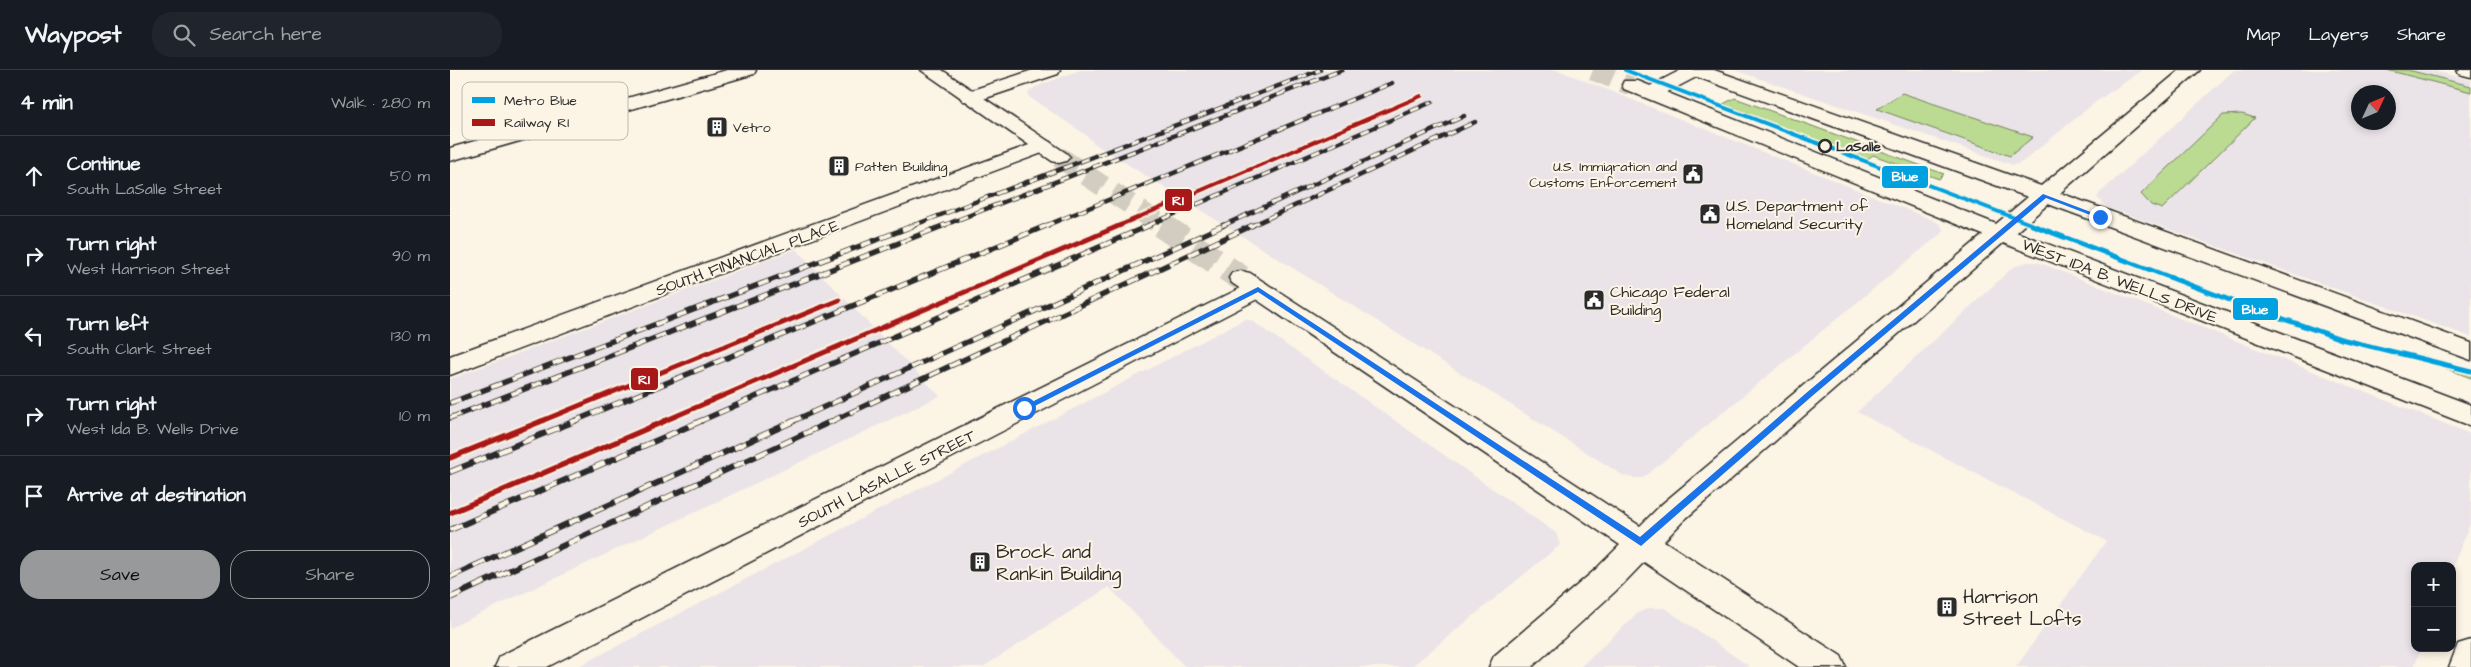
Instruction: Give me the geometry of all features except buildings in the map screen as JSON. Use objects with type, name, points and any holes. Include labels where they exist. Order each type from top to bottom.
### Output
[{"type":"main road","points":[[628,104],[747,70]]},
{"type":"main road","points":[[930,70],[970,97],[1052,70]]},
{"type":"main road","points":[[1651,93],[1696,70],[2045,195],[2471,352]]},
{"type":"main road","points":[[1507,667],[1607,579],[1673,512],[2191,70]]},
{"type":"main road","points":[[2466,70],[2471,71]]},
{"type":"main road","name":"WEST IDA B. WELLS DRIVE","points":[[1631,85],[2471,416]]},
{"type":"main road","name":"SOUTH FINANCIAL PLACE","points":[[450,366],[1051,152],[970,97]]},
{"type":"main road","points":[[450,155],[502,140]]},
{"type":"main road","name":"SOUTH LASALLE STREET","points":[[513,667],[1249,284],[1641,543]]},
{"type":"main road","points":[[1641,543],[1828,667]]},
{"type":"main road","points":[[2467,667],[2471,654]]},
{"type":"shaded area","points":[[1080,70],[1558,70],[1933,220],[1940,224],[1944,231],[1643,478],[1633,478],[1624,476],[1095,144],[1086,135],[1029,97],[1028,93],[1035,87]]},
{"type":"shaded area","points":[[1734,70],[2143,70],[2097,101],[2021,163],[2013,165]]},
{"type":"shaded area","points":[[2234,70],[2430,70],[2471,80],[2471,337],[2109,208],[2097,197]]},
{"type":"shaded area","points":[[796,249],[940,396],[450,628],[450,379]]},
{"type":"shaded area","points":[[2027,262],[2038,262],[2471,434],[2471,521],[2455,562],[2411,562],[2411,652],[2420,652],[2414,667],[2016,667],[2106,541],[1857,412],[2013,267]]},
{"type":"shaded area","points":[[1245,319],[1252,321],[1556,533],[1560,545],[1411,667],[1185,667],[1109,587],[983,667],[577,667]]},
{"type":"shaded area","points":[[1649,608],[1665,608],[1750,667],[1580,667],[1638,613]]},
{"type":"green space","points":[[2387,70],[2408,70],[2471,86],[2471,92]]},
{"type":"green space","points":[[1902,93],[2033,137],[2010,156],[1877,109]]},
{"type":"green space","points":[[1735,98],[1944,174],[1939,179],[1873,155],[1866,160],[1723,104]]},
{"type":"green space","points":[[2242,114],[2255,118],[2162,209],[2151,205],[2141,194],[2223,115]]},
{"type":"green space","points":[[2422,355],[2471,370],[2471,378],[2420,359]]},
{"type":"tunnel","points":[[1593,70],[1631,85]]},
{"type":"tunnel","points":[[1059,157],[1163,226]]},
{"type":"tunnel","points":[[1161,225],[1241,278]]},
{"type":"railway","points":[[912,226],[1320,70]]},
{"type":"railway","points":[[942,226],[1342,70]]},
{"type":"railway","points":[[1045,226],[1392,83]]},
{"type":"railway","points":[[1147,226],[1432,102]]},
{"type":"railway","points":[[1222,226],[1464,116]]},
{"type":"railway","points":[[1251,226],[1475,122]]},
{"type":"railway","points":[[450,403],[915,225]]},
{"type":"railway","points":[[450,418],[945,225]]},
{"type":"railway","points":[[572,422],[1048,225]]},
{"type":"railway","points":[[698,422],[1150,225]]},
{"type":"railway","points":[[791,422],[1224,225]]},
{"type":"railway","points":[[830,422],[1253,225]]},
{"type":"railway","points":[[450,472],[575,421]]},
{"type":"railway","points":[[450,530],[701,421]]},
{"type":"railway","points":[[450,577],[794,421]]},
{"type":"railway","points":[[450,598],[832,421]]},
{"type":"metro line","name":"Blue","points":[[1625,70],[2235,302],[2341,339],[2471,371]]},
{"type":"rail line","name":"RI","points":[[450,513],[1421,96]]},
{"type":"rail line","name":"RI","points":[[450,458],[839,300]]},
{"type":"place","name":"Vetro","points":[[717,127]]},
{"type":"place","name":"LaSalle","points":[[1825,146]]},
{"type":"place","name":"Patten Building","points":[[839,166]]},
{"type":"place","name":"U.S. Immigration and Customs Enforcement","points":[[1693,174]]},
{"type":"place","name":"U.S. Department of Homeland Security","points":[[1710,214]]},
{"type":"place","name":"Chicago Federal Building","points":[[1594,300]]},
{"type":"place","name":"Brock and Rankin Building","points":[[980,562]]},
{"type":"place","name":"Harrison Street Lofts","points":[[1947,607]]},
{"type":"route","points":[[1024,408],[1258,289],[1641,543],[1673,512],[2045,195],[2100,217]]}]
